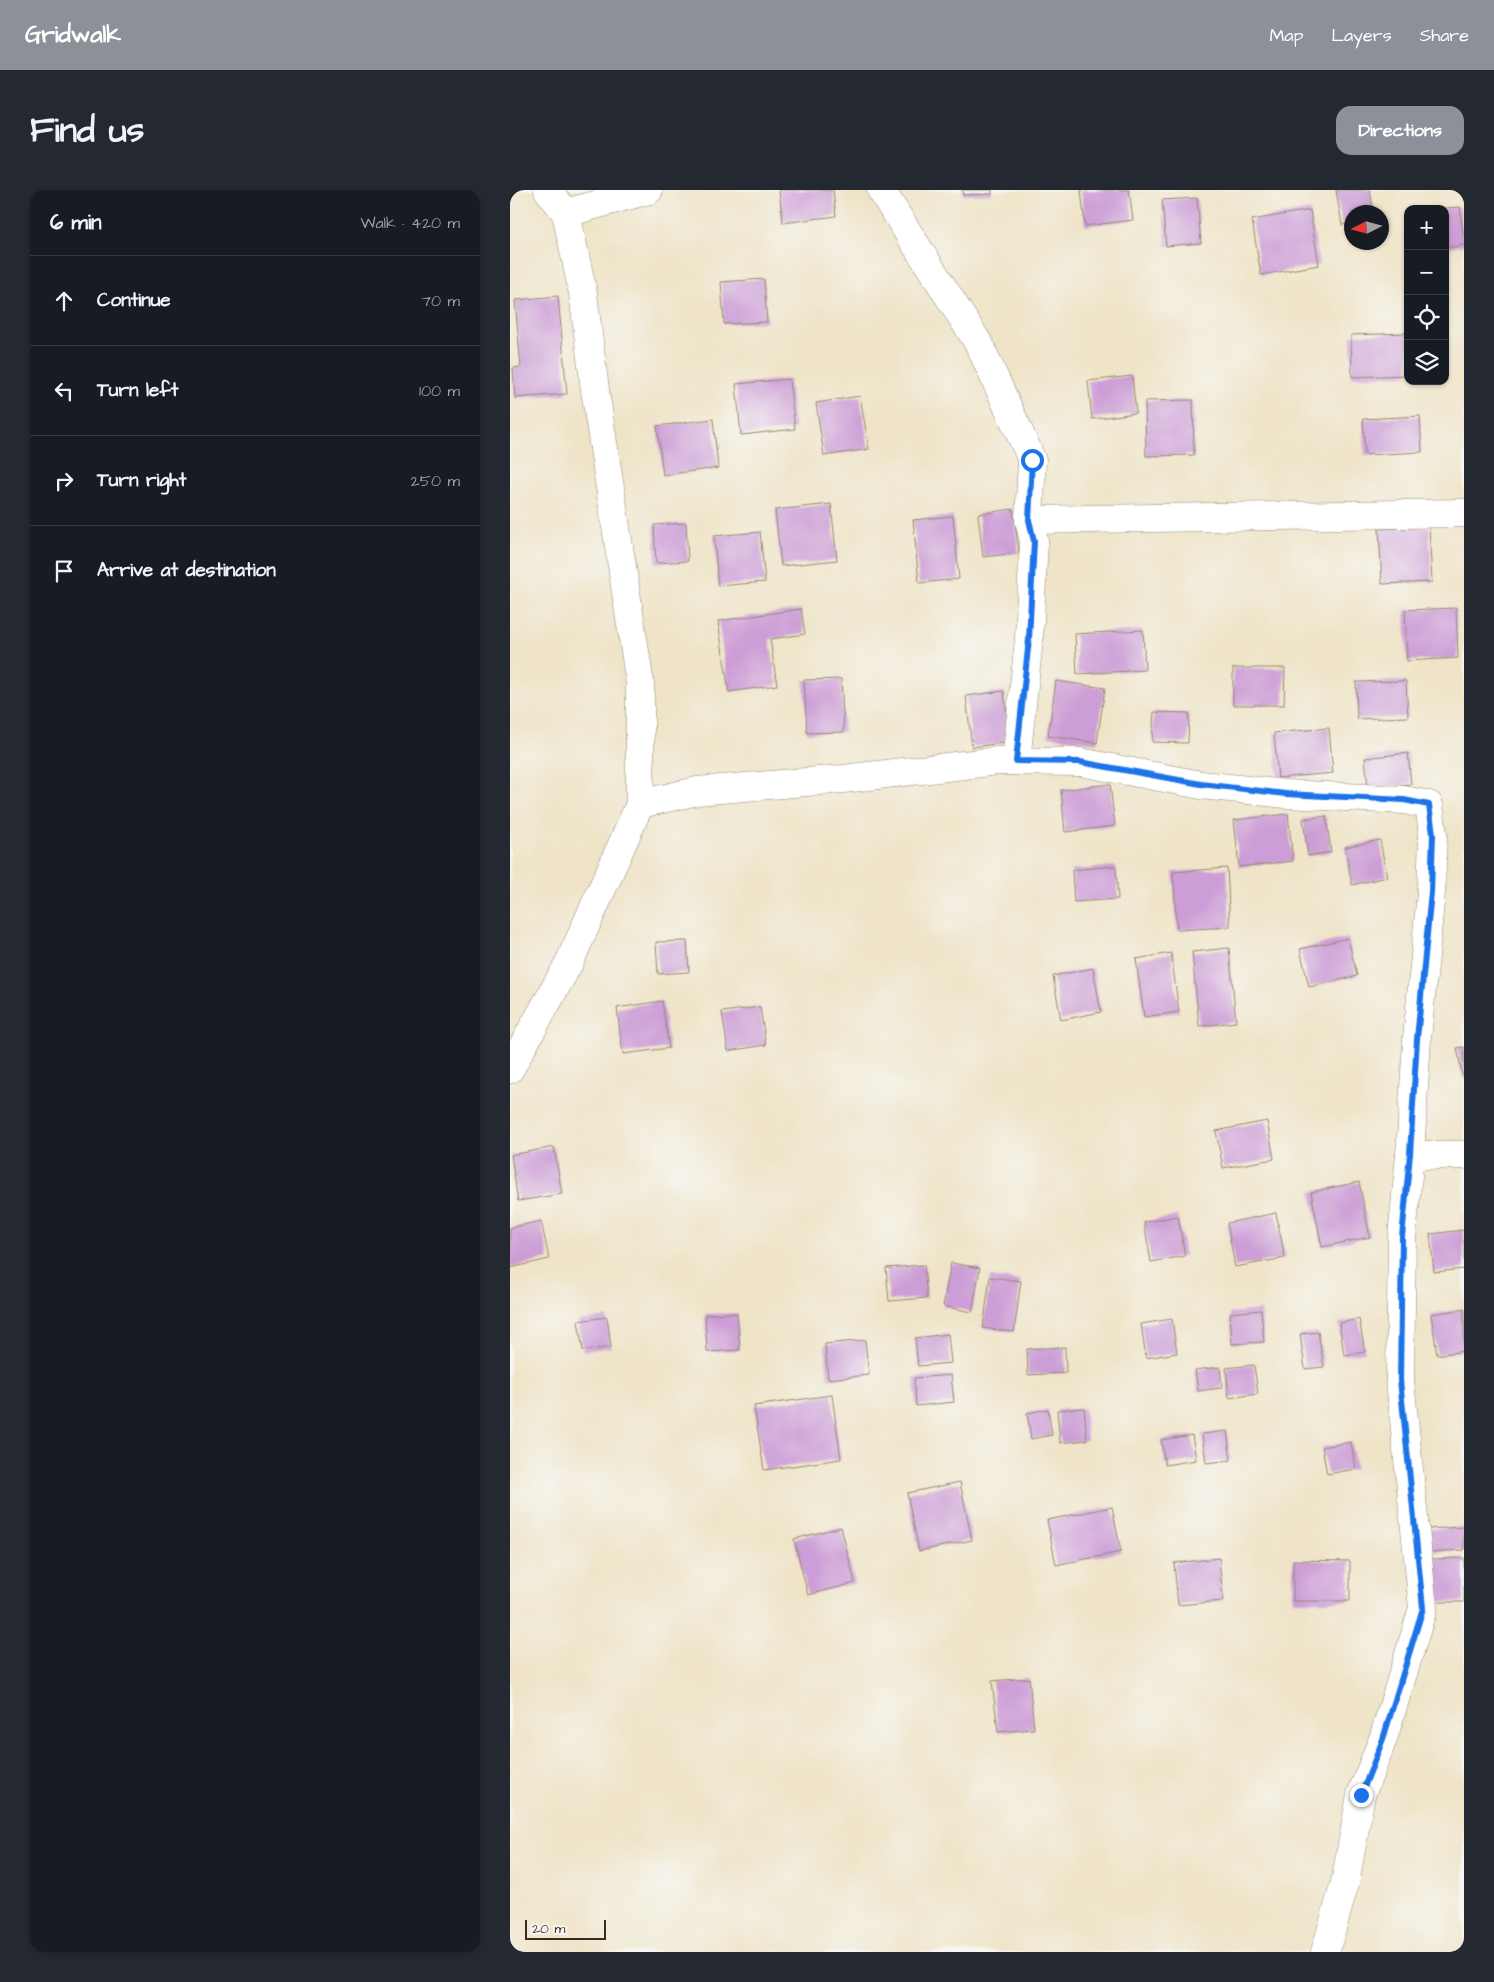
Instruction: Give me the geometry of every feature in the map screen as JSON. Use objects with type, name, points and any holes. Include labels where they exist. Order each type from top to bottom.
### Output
[{"type":"street","points":[[510,1068],[569,963],[640,804],[640,684],[595,390],[583,293],[566,213],[548,190]]},
{"type":"street","points":[[566,213],[649,190]]},
{"type":"street","points":[[881,190],[979,344],[1032,460],[1029,520],[1034,541],[1029,639],[1016,761]]},
{"type":"street","points":[[1029,520],[1464,513]]},
{"type":"street","points":[[640,804],[697,791],[843,779],[998,761],[1016,761],[1080,762],[1201,784],[1286,794],[1404,800],[1429,805],[1433,834],[1431,892],[1417,1039],[1410,1154],[1402,1237],[1400,1380],[1423,1608],[1383,1739],[1361,1795],[1345,1883],[1325,1952]]},
{"type":"street","points":[[1410,1154],[1464,1156]]},
{"type":"building","points":[[779,190],[833,190],[836,216],[783,223]]},
{"type":"building","points":[[962,190],[992,190],[992,194],[963,195]]},
{"type":"building","points":[[1081,190],[1129,190],[1133,220],[1085,226]]},
{"type":"building","points":[[1336,190],[1370,190],[1373,205],[1344,205],[1344,225],[1342,225]]},
{"type":"building","points":[[1197,198],[1201,243],[1166,246],[1162,200]]},
{"type":"building","points":[[1460,207],[1464,245],[1449,247],[1449,208]]},
{"type":"building","points":[[1310,210],[1319,265],[1261,275],[1252,220]]},
{"type":"building","points":[[764,279],[767,322],[724,324],[721,282]]},
{"type":"building","points":[[558,296],[567,394],[515,398],[513,368],[521,367],[515,300]]},
{"type":"building","points":[[1404,333],[1404,375],[1352,377],[1351,335]]},
{"type":"building","points":[[1132,376],[1136,413],[1092,419],[1088,381]]},
{"type":"building","points":[[789,379],[795,429],[741,435],[736,384]]},
{"type":"building","points":[[860,396],[869,449],[824,456],[816,403]]},
{"type":"building","points":[[1193,400],[1194,455],[1146,456],[1145,401]]},
{"type":"building","points":[[1420,416],[1422,452],[1365,455],[1363,419]]},
{"type":"building","points":[[713,419],[718,468],[663,475],[657,426]]},
{"type":"building","points":[[831,504],[837,560],[781,566],[775,510]]},
{"type":"building","points":[[1013,509],[1019,553],[983,557],[978,514]]},
{"type":"building","points":[[953,516],[959,579],[919,583],[913,520]]},
{"type":"building","points":[[686,523],[688,561],[656,563],[654,525]]},
{"type":"building","points":[[1429,527],[1432,582],[1382,584],[1379,529]]},
{"type":"building","points":[[760,532],[765,582],[718,586],[714,536]]},
{"type":"building","points":[[1456,608],[1458,658],[1407,661],[1405,610]]},
{"type":"building","points":[[801,609],[805,634],[770,639],[777,685],[729,692],[718,621]]},
{"type":"building","points":[[1143,630],[1145,670],[1077,674],[1075,634]]},
{"type":"building","points":[[1233,668],[1285,668],[1284,705],[1233,705]]},
{"type":"building","points":[[841,679],[844,732],[807,733],[804,680]]},
{"type":"building","points":[[1056,681],[1105,688],[1097,743],[1048,736]]},
{"type":"building","points":[[1406,681],[1408,717],[1357,719],[1356,682]]},
{"type":"building","points":[[1004,691],[1010,742],[972,747],[966,696]]},
{"type":"building","points":[[1154,712],[1189,713],[1188,743],[1152,742]]},
{"type":"building","points":[[1329,728],[1333,773],[1278,778],[1274,733]]},
{"type":"building","points":[[1408,753],[1411,784],[1368,788],[1365,758]]},
{"type":"building","points":[[1110,784],[1115,826],[1065,832],[1061,790]]},
{"type":"building","points":[[1288,814],[1293,861],[1239,867],[1234,820]]},
{"type":"building","points":[[1326,816],[1331,852],[1308,856],[1303,819]]},
{"type":"building","points":[[1380,840],[1387,877],[1352,885],[1345,847]]},
{"type":"building","points":[[1116,866],[1118,899],[1074,902],[1072,870]]},
{"type":"building","points":[[1227,868],[1230,927],[1177,930],[1173,872]]},
{"type":"building","points":[[1348,938],[1357,976],[1309,987],[1300,949]]},
{"type":"building","points":[[687,941],[689,972],[658,974],[656,942]]},
{"type":"building","points":[[1229,948],[1236,1022],[1199,1026],[1192,952]]},
{"type":"building","points":[[1171,953],[1179,1012],[1144,1017],[1136,959]]},
{"type":"building","points":[[1093,968],[1101,1012],[1061,1020],[1053,976]]},
{"type":"building","points":[[662,1001],[669,1048],[623,1054],[617,1008]]},
{"type":"building","points":[[760,1007],[766,1045],[728,1051],[722,1012]]},
{"type":"building","points":[[1464,1047],[1464,1079],[1463,1079],[1457,1048]]},
{"type":"building","points":[[1267,1121],[1274,1159],[1223,1168],[1216,1131]]},
{"type":"building","points":[[554,1147],[562,1194],[518,1201],[511,1155]]},
{"type":"building","points":[[1359,1182],[1370,1237],[1322,1247],[1311,1192]]},
{"type":"building","points":[[1276,1213],[1285,1258],[1235,1267],[1227,1223]]},
{"type":"building","points":[[1178,1216],[1185,1256],[1151,1262],[1144,1222]]},
{"type":"building","points":[[541,1221],[549,1259],[510,1268],[510,1228]]},
{"type":"building","points":[[1464,1230],[1464,1269],[1434,1272],[1430,1234]]},
{"type":"building","points":[[951,1263],[980,1268],[972,1312],[943,1306]]},
{"type":"building","points":[[924,1265],[927,1298],[889,1301],[886,1268]]},
{"type":"building","points":[[990,1277],[1021,1281],[1014,1332],[983,1328]]},
{"type":"building","points":[[1464,1309],[1464,1351],[1437,1355],[1431,1314]]},
{"type":"building","points":[[1261,1310],[1264,1342],[1232,1344],[1230,1313]]},
{"type":"building","points":[[737,1313],[740,1350],[707,1352],[705,1314]]},
{"type":"building","points":[[607,1317],[611,1347],[583,1351],[578,1321]]},
{"type":"building","points":[[1172,1319],[1177,1353],[1146,1358],[1141,1324]]},
{"type":"building","points":[[1359,1319],[1365,1352],[1344,1355],[1339,1323]]},
{"type":"building","points":[[1318,1332],[1324,1367],[1305,1369],[1300,1334]]},
{"type":"building","points":[[948,1334],[951,1363],[918,1366],[915,1338]]},
{"type":"building","points":[[865,1340],[869,1375],[828,1379],[825,1344]]},
{"type":"building","points":[[1065,1347],[1066,1373],[1028,1375],[1027,1349]]},
{"type":"building","points":[[1254,1365],[1258,1394],[1229,1398],[1226,1368]]},
{"type":"building","points":[[1220,1367],[1222,1388],[1198,1391],[1195,1370]]},
{"type":"building","points":[[951,1375],[954,1402],[916,1406],[914,1378]]},
{"type":"building","points":[[832,1395],[841,1459],[764,1470],[754,1406]]},
{"type":"building","points":[[1084,1408],[1087,1440],[1060,1443],[1057,1410]]},
{"type":"building","points":[[1048,1409],[1052,1435],[1031,1439],[1027,1413]]},
{"type":"building","points":[[1227,1431],[1231,1460],[1206,1463],[1202,1434]]},
{"type":"building","points":[[1192,1435],[1196,1460],[1165,1465],[1161,1440]]},
{"type":"building","points":[[1351,1442],[1356,1469],[1327,1474],[1322,1447]]},
{"type":"building","points":[[960,1482],[972,1540],[919,1551],[907,1493]]},
{"type":"building","points":[[1112,1507],[1121,1552],[1056,1565],[1047,1520]]},
{"type":"building","points":[[841,1527],[855,1583],[808,1595],[794,1539]]},
{"type":"building","points":[[1464,1527],[1464,1550],[1429,1552],[1428,1529]]},
{"type":"building","points":[[1219,1558],[1223,1601],[1178,1605],[1174,1563]]},
{"type":"building","points":[[1464,1558],[1464,1602],[1431,1602],[1430,1559]]},
{"type":"building","points":[[1293,1560],[1350,1561],[1350,1601],[1293,1601]]},
{"type":"building","points":[[1029,1678],[1034,1729],[998,1732],[992,1681]]},
{"type":"route","points":[[1032,460],[1029,520],[1034,541],[1029,639],[1016,761],[1080,762],[1201,784],[1286,794],[1404,800],[1429,805],[1433,834],[1431,892],[1417,1039],[1410,1154],[1402,1237],[1400,1380],[1423,1608],[1383,1739],[1361,1795]]}]
